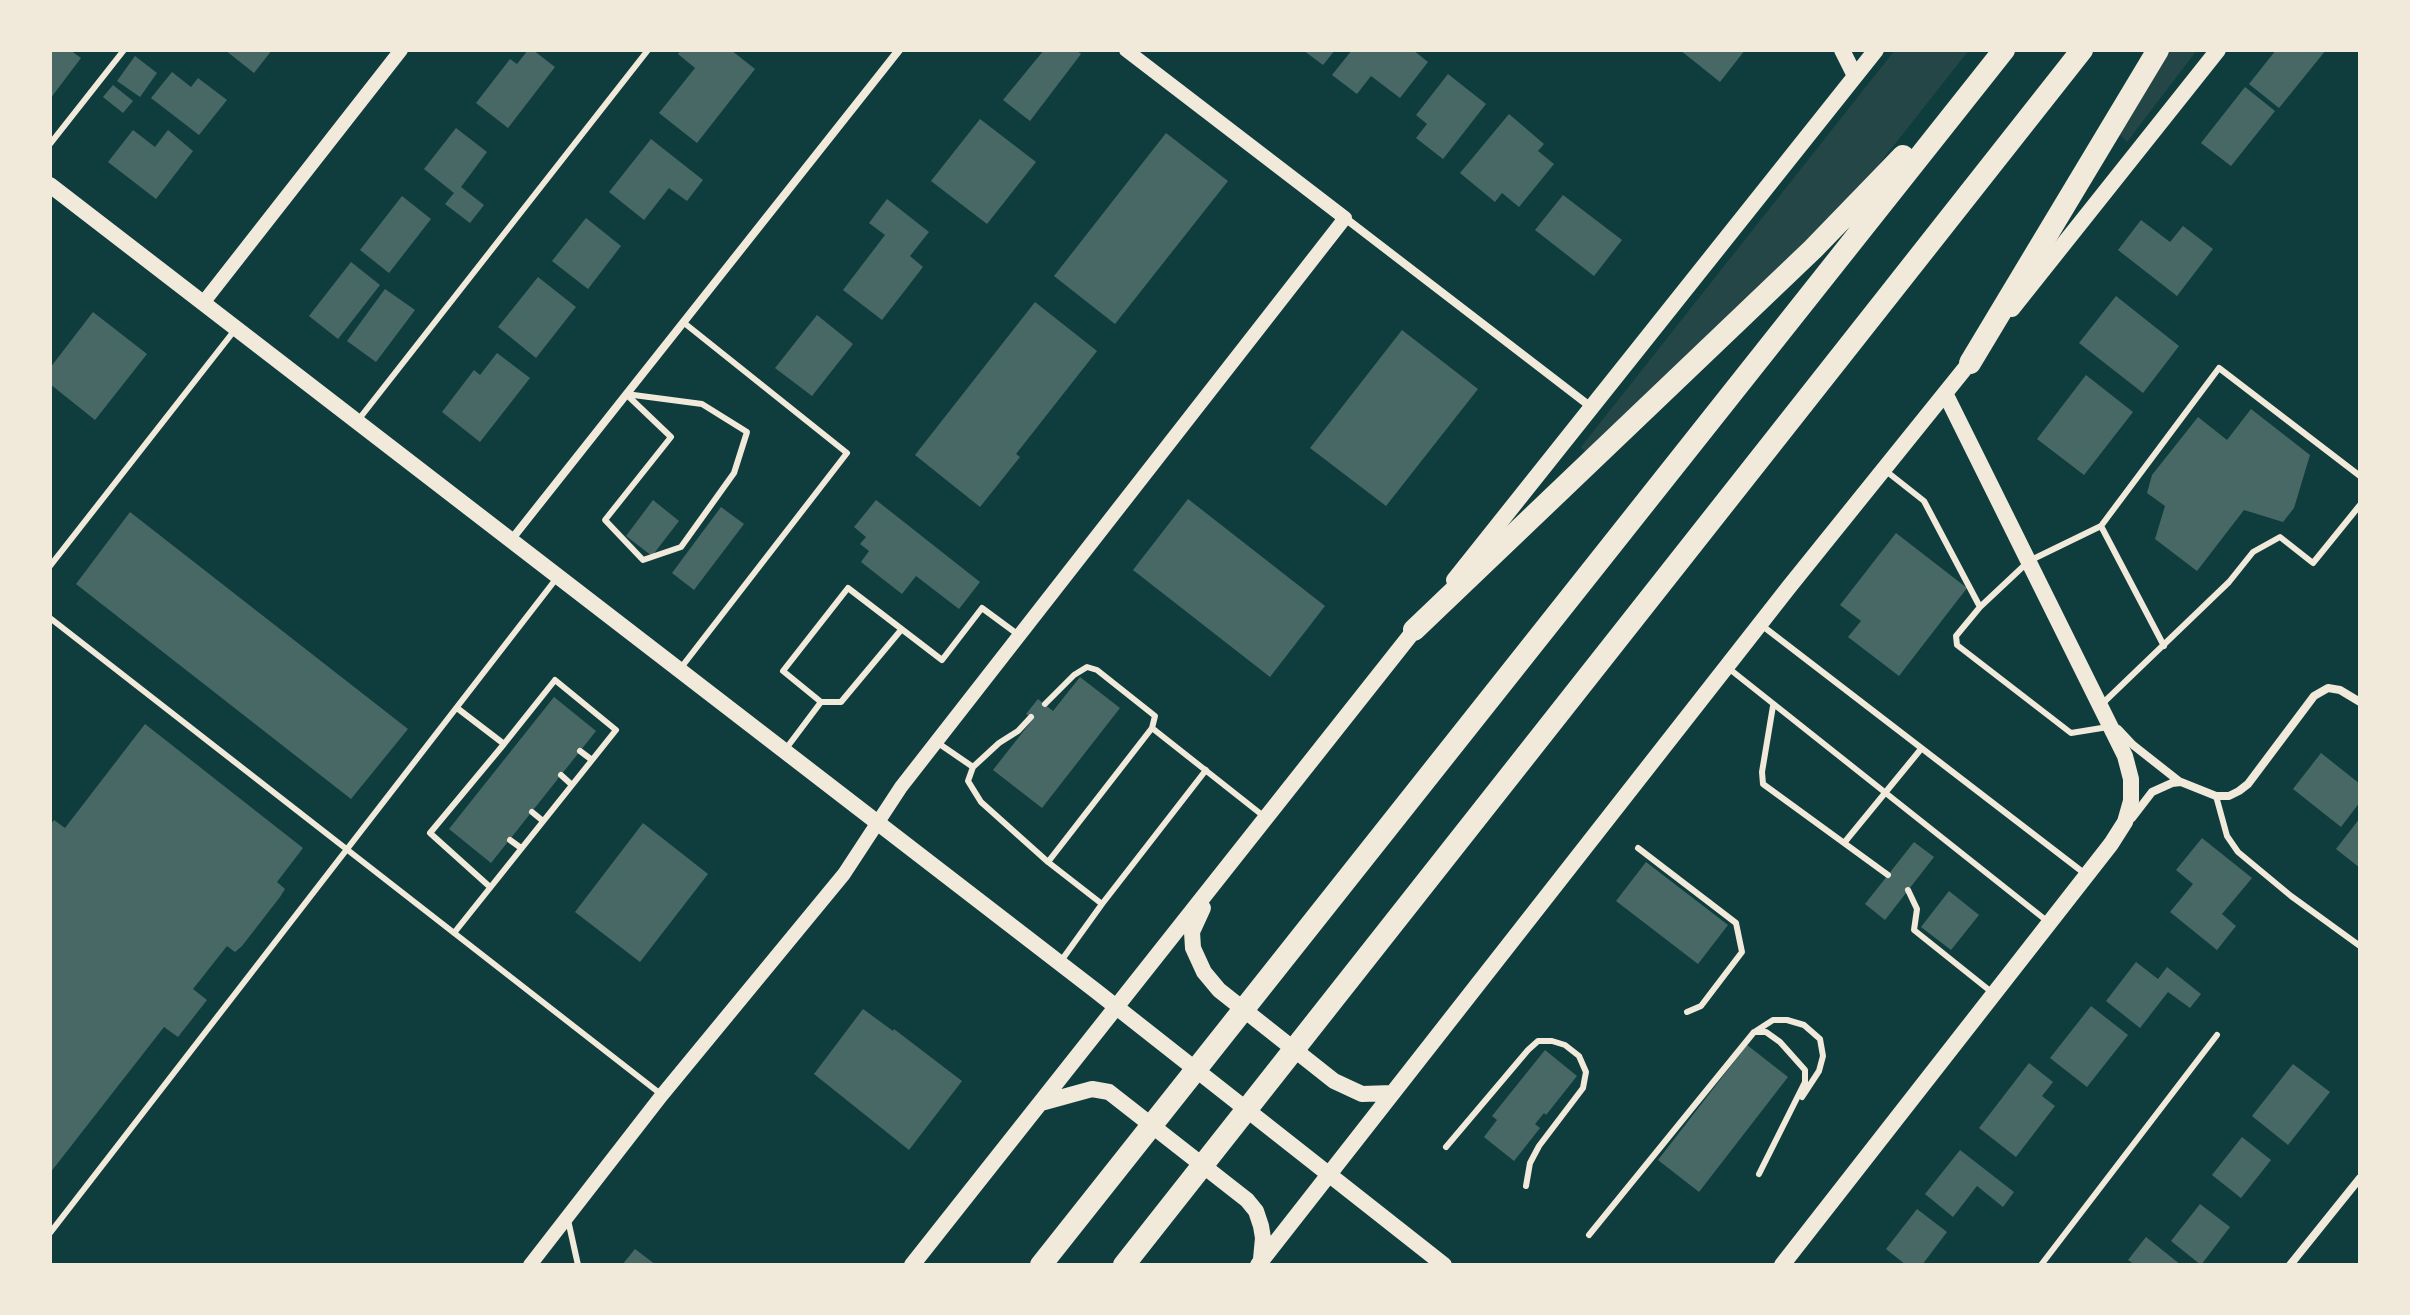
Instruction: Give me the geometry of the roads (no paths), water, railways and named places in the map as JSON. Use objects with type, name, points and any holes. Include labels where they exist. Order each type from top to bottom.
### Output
[{"type":"highway","points":[[1124,1265],[2082,50]]},
{"type":"highway","points":[[1970,363],[2158,50]]},
{"type":"highway","points":[[1414,630],[1813,249],[1998,57]]},
{"type":"highway","points":[[1041,1265],[1998,57]]},
{"type":"main road","points":[[1842,50],[1855,76]]},
{"type":"main road","points":[[912,1265],[1876,50]]},
{"type":"main road","points":[[1259,1263],[1760,624],[1946,395],[2218,50]]},
{"type":"main road","points":[[50,185],[1059,962],[1444,1265]]},
{"type":"main road","points":[[1782,1265],[2087,876],[2125,822],[2131,801],[2131,779],[2125,756],[1946,395]]},
{"type":"main road","points":[[1213,885],[1192,932],[1193,948],[1204,972],[1219,990],[1334,1081],[1362,1094],[1392,1093]]},
{"type":"main road","points":[[1040,1103],[1092,1089],[1109,1092],[1247,1200],[1256,1211],[1261,1226],[1263,1238],[1259,1263]]},
{"type":"street","points":[[203,303],[401,50]]},
{"type":"street","points":[[511,540],[899,50]]},
{"type":"street","points":[[1126,50],[1592,407]]},
{"type":"street","points":[[530,1265],[662,1095],[844,874],[937,742],[1345,218]]},
{"type":"street","points":[[2106,715],[2133,745],[2181,782],[2216,796],[2229,796],[2248,784],[2314,696],[2328,688],[2340,690],[2360,702]]},
{"type":"street","points":[[2111,844],[2152,792],[2181,782]]},
{"type":"street","points":[[2290,1265],[2360,1178]]},
{"type":"lane","points":[[50,144],[124,50]]},
{"type":"lane","points":[[357,421],[648,50]]},
{"type":"lane","points":[[680,669],[847,453],[683,322]]},
{"type":"lane","points":[[50,566],[236,328]]},
{"type":"lane","points":[[2360,476],[2219,368],[2101,526],[2029,561],[1980,607],[1956,636],[1957,645],[2071,733],[2106,715],[2164,646],[2229,582],[2253,552],[2280,537],[2313,563],[2360,505]]},
{"type":"lane","points":[[626,394],[702,404],[747,432],[734,473],[681,547],[643,560],[605,520],[671,437],[626,394]]},
{"type":"lane","points":[[1884,470],[1924,501],[1980,607]]},
{"type":"lane","points":[[2101,526],[2164,646]]},
{"type":"lane","points":[[50,1233],[559,576]]},
{"type":"lane","points":[[901,630],[841,702],[821,702],[783,671],[848,588],[942,660],[982,608],[1020,636]]},
{"type":"lane","points":[[50,618],[662,1095]]},
{"type":"lane","points":[[1760,624],[2087,876]]},
{"type":"lane","points":[[1045,704],[1074,675],[1087,667],[1097,670],[1155,716],[1152,728],[1048,862]]},
{"type":"lane","points":[[1727,667],[2050,923]]},
{"type":"lane","points":[[454,933],[616,730],[555,680],[430,833],[490,887]]},
{"type":"lane","points":[[785,751],[821,702]]},
{"type":"lane","points":[[1773,706],[1762,772],[1763,784],[1888,875]]},
{"type":"lane","points":[[457,708],[504,744]]},
{"type":"lane","points":[[531,710],[539,717]]},
{"type":"lane","points":[[1031,717],[973,767],[968,781],[981,802],[1048,862],[1102,904]]},
{"type":"lane","points":[[1152,728],[1266,818]]},
{"type":"lane","points":[[512,735],[520,741]]},
{"type":"lane","points":[[937,742],[973,767]]},
{"type":"lane","points":[[1844,843],[1921,749]]},
{"type":"lane","points":[[580,751],[592,760]]},
{"type":"lane","points":[[482,770],[491,777]]},
{"type":"lane","points":[[1059,962],[1206,770]]},
{"type":"lane","points":[[561,775],[572,785]]},
{"type":"lane","points":[[2216,796],[2227,836],[2238,852],[2291,896],[2360,946]]},
{"type":"lane","points":[[459,799],[467,806]]},
{"type":"lane","points":[[532,812],[543,821]]},
{"type":"lane","points":[[510,840],[521,848]]},
{"type":"lane","points":[[1638,848],[1736,923],[1742,952],[1701,1006],[1687,1012]]},
{"type":"lane","points":[[1908,890],[1917,909],[1914,930],[1994,994]]},
{"type":"lane","points":[[1589,1235],[1754,1032],[1773,1020],[1787,1020],[1804,1025],[1820,1039],[1823,1056],[1819,1071],[1777,1136],[1759,1174]]},
{"type":"lane","points":[[1754,1032],[1766,1032],[1780,1042],[1805,1070],[1805,1082],[1791,1114]]},
{"type":"lane","points":[[2041,1265],[2217,1035]]},
{"type":"lane","points":[[1446,1147],[1538,1041],[1565,1045],[1579,1056],[1586,1072],[1583,1088],[1539,1146],[1530,1163],[1526,1186]]},
{"type":"lane","points":[[568,1216],[578,1265]]}]
